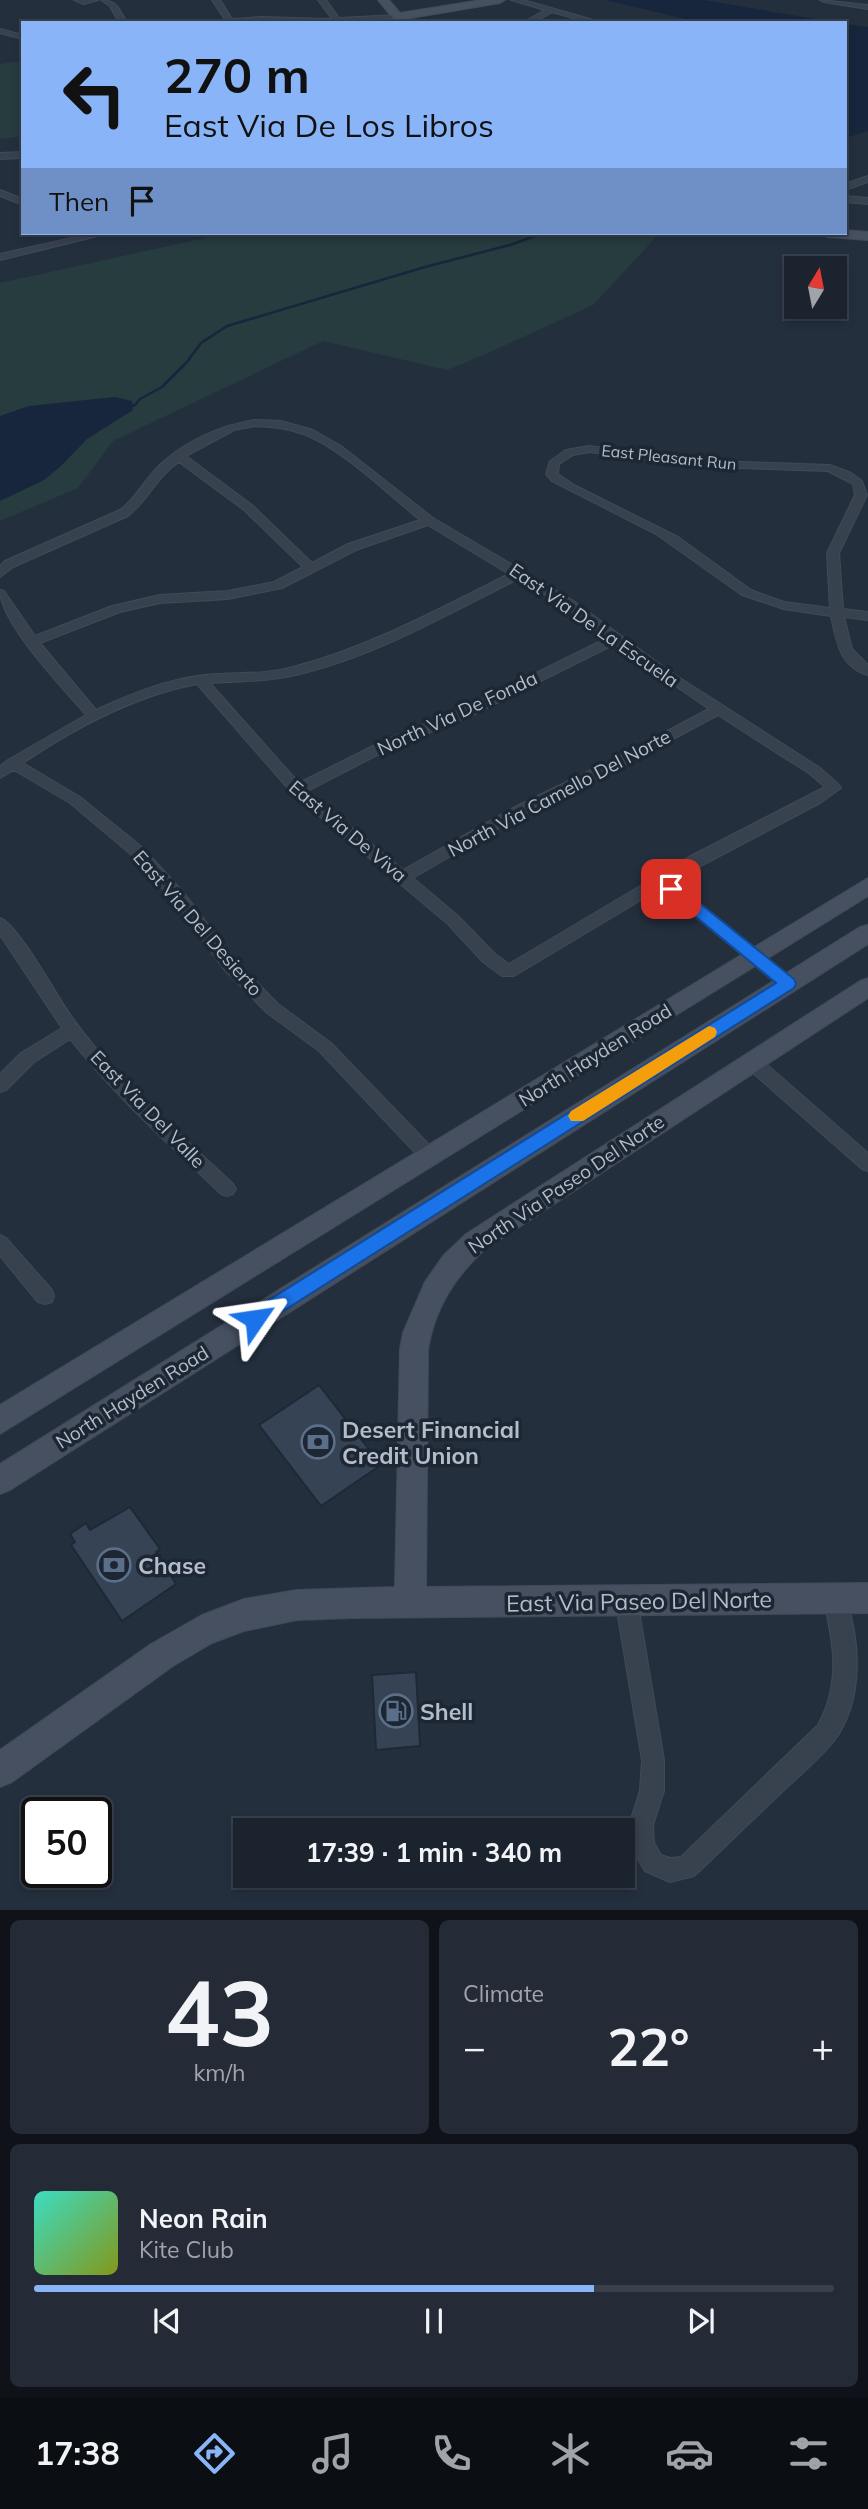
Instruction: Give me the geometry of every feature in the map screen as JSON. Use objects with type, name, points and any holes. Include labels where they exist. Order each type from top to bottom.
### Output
[{"type":"main road","points":[[383,0],[405,17],[500,0]]},
{"type":"main road","points":[[398,0],[405,17]]},
{"type":"main road","points":[[405,17],[484,0]]},
{"type":"main road","points":[[847,226],[868,229]]},
{"type":"main road","points":[[847,234],[868,236]]},
{"type":"main road","name":"North Hayden Road","points":[[0,1421],[868,886]]},
{"type":"main road","name":"North Hayden Road","points":[[0,1480],[868,933]]},
{"type":"main road","name":"North Via Paseo Del Norte","points":[[410,1602],[412,1368],[415,1335],[439,1282],[449,1267],[475,1242],[868,987]]},
{"type":"main road","name":"East Via Paseo Del Norte","points":[[0,1770],[162,1655],[202,1630],[244,1615],[297,1605],[868,1598]]},
{"type":"street","points":[[78,0],[94,0]]},
{"type":"street","points":[[105,0],[113,5],[122,21]]},
{"type":"street","points":[[216,0],[230,20]]},
{"type":"street","points":[[322,0],[338,21]]},
{"type":"street","points":[[515,0],[591,21]]},
{"type":"street","points":[[824,0],[868,7]]},
{"type":"street","points":[[530,21],[548,11]]},
{"type":"street","points":[[345,21],[405,17]]},
{"type":"street","points":[[223,21],[284,21]]},
{"type":"street","points":[[0,32],[21,37]]},
{"type":"street","points":[[0,156],[21,155]]},
{"type":"street","points":[[847,186],[868,179]]},
{"type":"street","points":[[0,193],[21,201]]},
{"type":"street","points":[[847,199],[868,201]]},
{"type":"street","points":[[46,235],[54,246]]},
{"type":"street","points":[[0,257],[97,235]]},
{"type":"street","name":"East Via De La Escuela","points":[[1,572],[9,564],[124,513],[137,503],[166,465],[231,427],[255,423],[281,424],[309,432],[337,448],[429,520],[520,573],[618,638],[717,709],[815,771],[834,788],[661,880]]},
{"type":"street","name":"East Pleasant Run","points":[[868,615],[838,611],[774,604],[737,587],[674,540],[556,480],[552,474],[554,463],[570,452],[589,449],[712,464],[813,466],[847,475],[858,483],[861,495],[832,556],[838,611],[845,648],[851,659],[868,671]]},
{"type":"street","points":[[178,456],[221,484],[257,513],[310,568]]},
{"type":"street","points":[[32,642],[116,609],[160,599],[255,592],[278,585],[352,547],[429,520]]},
{"type":"street","points":[[6,768],[44,742],[163,687],[200,679],[251,678],[292,672],[336,659],[462,603],[520,573]]},
{"type":"street","points":[[0,594],[32,642],[95,717]]},
{"type":"street","name":"North Via De Fonda","points":[[297,790],[388,744],[470,711],[618,638]]},
{"type":"street","name":"East Via De Viva","points":[[200,679],[297,790],[403,877],[508,972],[661,880]]},
{"type":"street","name":"North Via Camello Del Norte","points":[[403,877],[516,812],[626,758],[717,709]]},
{"type":"street","name":"East Via Del Desierto","points":[[6,768],[75,800],[138,852],[179,897],[229,964],[272,1008],[325,1047],[430,1157]]},
{"type":"street","points":[[661,880],[788,984]]},
{"type":"street","name":"East Via Del Valle","points":[[0,924],[19,945],[72,1030],[128,1095],[227,1189]]},
{"type":"street","points":[[0,1085],[27,1058],[72,1030]]},
{"type":"street","points":[[751,1061],[868,1164]]},
{"type":"street","points":[[0,1243],[45,1296]]},
{"type":"street","points":[[626,1600],[653,1760],[652,1791],[641,1825],[642,1846],[653,1863],[670,1870],[686,1868],[826,1733],[839,1713],[846,1688],[846,1660],[834,1598]]},
{"type":"green space","points":[[21,61],[21,136],[0,139],[0,64]]},
{"type":"green space","points":[[218,235],[658,235],[593,305],[486,354],[447,370],[323,341],[113,441],[78,488],[0,521],[0,283]]},
{"type":"water","points":[[605,0],[704,0],[826,21],[694,21]]},
{"type":"water","points":[[847,24],[868,27],[868,131],[847,137]]},
{"type":"water","points":[[115,397],[132,401],[133,410],[87,439],[44,480],[0,501],[0,416],[29,406]]},
{"type":"building","name":"Desert Financial Credit Union","points":[[319,1385],[381,1465],[321,1506],[259,1425]]},
{"type":"building","name":"Chase","points":[[130,1507],[160,1549],[156,1552],[176,1584],[122,1621],[71,1545],[75,1542],[70,1534],[86,1523],[90,1530]]},
{"type":"building","name":"Shell","points":[[416,1672],[420,1746],[376,1750],[372,1675]]},
{"type":"waterway","points":[[127,407],[135,405],[140,399],[162,387],[187,362],[201,343],[227,326],[538,235]]},
{"type":"slow traffic","points":[[577,1116],[709,1032]]},
{"type":"place","name":"Desert Financial Credit Union","points":[[318,1442]]},
{"type":"place","name":"Chase","points":[[114,1565]]},
{"type":"place","name":"Shell","points":[[396,1711]]},
{"type":"route","points":[[255,1319],[788,984],[671,889]]}]
